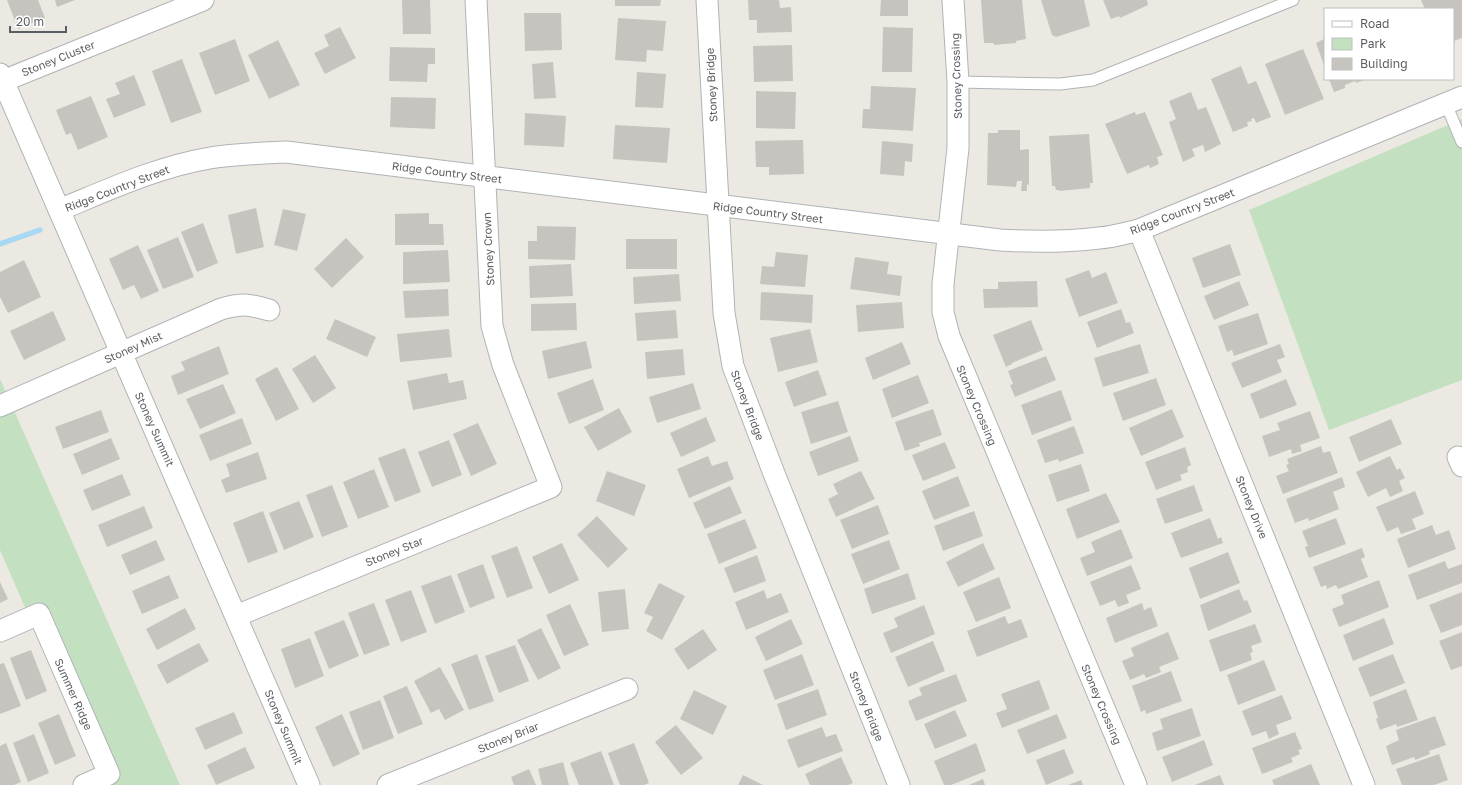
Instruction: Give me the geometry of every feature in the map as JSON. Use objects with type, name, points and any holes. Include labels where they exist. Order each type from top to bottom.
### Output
[{"type":"street","name":"Stoney Cluster","points":[[2,77],[203,0]]},
{"type":"street","name":"Stoney Crown","points":[[476,0],[492,326],[503,365],[551,487]]},
{"type":"street","name":"Stoney Bridge","points":[[707,0],[724,313],[733,366],[775,476],[899,785]]},
{"type":"street","name":"Stoney Crossing","points":[[953,0],[958,82],[958,148],[943,284],[943,312],[949,336],[1136,785]]},
{"type":"street","name":"Stoney Summit","points":[[2,77],[309,785]]},
{"type":"street","name":"Ridge Country Street","points":[[59,210],[174,166],[210,158],[245,153],[286,152],[1000,240],[1040,242],[1101,238],[1139,230],[1454,100]]},
{"type":"street","name":"Stoney Drive","points":[[1139,230],[1364,785]]},
{"type":"street","name":"Stoney Mist","points":[[0,406],[221,309],[238,304],[250,304],[269,310]]},
{"type":"street","name":"Stoney Star","points":[[236,616],[551,487]]},
{"type":"street","name":"Summer Ridge","points":[[0,630],[39,614],[109,774],[84,785]]},
{"type":"street","name":"Stoney Briar","points":[[388,785],[628,690]]},
{"type":"lane","points":[[958,82],[1060,84],[1093,80],[1293,0]]},
{"type":"lane","points":[[1454,100],[1462,142]]},
{"type":"green space","points":[[1462,119],[1462,380],[1329,430],[1249,210]]},
{"type":"green space","points":[[0,379],[180,785],[102,785],[0,550]]},
{"type":"building","points":[[7,0],[38,0],[45,18],[18,29]]},
{"type":"building","points":[[55,0],[75,0],[57,7]]},
{"type":"building","points":[[402,0],[430,0],[431,34],[403,34]]},
{"type":"building","points":[[615,0],[661,0],[660,6],[615,6]]},
{"type":"building","points":[[748,0],[779,0],[780,8],[791,7],[792,32],[757,33],[757,20],[749,20]]},
{"type":"building","points":[[881,0],[908,0],[908,16],[880,16]]},
{"type":"building","points":[[981,0],[1022,0],[1026,39],[1016,41],[1016,43],[994,45],[994,43],[984,43]]},
{"type":"building","points":[[1041,0],[1084,0],[1090,26],[1056,37],[1052,35]]},
{"type":"building","points":[[1103,0],[1147,0],[1148,5],[1120,18],[1119,16],[1111,19]]},
{"type":"building","points":[[1421,0],[1462,0],[1462,38],[1454,41],[1454,8],[1425,8]]},
{"type":"building","points":[[524,13],[561,13],[562,50],[525,51]]},
{"type":"building","points":[[618,18],[666,21],[663,51],[647,50],[646,62],[615,60]]},
{"type":"building","points":[[340,27],[356,58],[325,74],[314,53],[329,46],[324,35]]},
{"type":"building","points":[[883,27],[913,28],[912,72],[882,72]]},
{"type":"building","points":[[235,39],[250,81],[215,95],[199,53]]},
{"type":"building","points":[[1324,39],[1324,65],[1316,43]]},
{"type":"building","points":[[278,40],[300,85],[269,99],[248,55]]},
{"type":"building","points":[[792,45],[793,81],[754,82],[753,46]]},
{"type":"building","points":[[390,47],[435,48],[435,64],[428,64],[427,82],[389,81]]},
{"type":"building","points":[[1303,49],[1324,99],[1285,115],[1265,64]]},
{"type":"building","points":[[182,59],[202,112],[171,123],[152,71]]},
{"type":"building","points":[[553,62],[556,98],[534,99],[532,64]]},
{"type":"building","points":[[1241,66],[1248,84],[1256,81],[1271,117],[1256,123],[1254,118],[1251,119],[1252,121],[1247,122],[1248,126],[1233,132],[1211,79]]},
{"type":"building","points":[[637,72],[666,74],[663,108],[635,107]]},
{"type":"building","points":[[134,75],[146,105],[114,118],[106,99],[120,94],[115,83]]},
{"type":"building","points":[[1329,80],[1364,80],[1356,83],[1355,81],[1345,85],[1345,88],[1334,92]]},
{"type":"building","points":[[871,86],[916,88],[913,131],[862,128],[863,109],[870,109]]},
{"type":"building","points":[[756,91],[796,92],[795,129],[756,128]]},
{"type":"building","points":[[1191,92],[1198,110],[1206,107],[1221,144],[1205,152],[1203,145],[1192,149],[1195,156],[1183,162],[1169,122],[1176,119],[1169,101]]},
{"type":"building","points":[[91,96],[108,137],[78,150],[71,133],[66,135],[56,110]]},
{"type":"building","points":[[391,97],[436,98],[435,129],[390,127]]},
{"type":"building","points":[[1135,112],[1136,115],[1145,112],[1163,155],[1157,157],[1159,164],[1150,168],[1149,165],[1127,174],[1105,124]]},
{"type":"building","points":[[525,113],[566,116],[564,147],[524,145]]},
{"type":"building","points":[[615,125],[670,128],[667,163],[613,159]]},
{"type":"building","points":[[998,130],[1020,130],[1020,150],[1029,149],[1029,185],[1027,184],[1027,191],[1021,191],[1022,181],[1017,181],[1016,187],[987,185],[988,133],[998,133]]},
{"type":"building","points":[[1089,134],[1093,183],[1090,183],[1090,188],[1056,190],[1055,186],[1052,186],[1049,136]]},
{"type":"building","points":[[803,140],[804,174],[769,175],[769,167],[756,167],[755,141]]},
{"type":"building","points":[[882,141],[913,144],[912,162],[905,161],[904,176],[880,174]]},
{"type":"building","points":[[256,208],[264,247],[236,254],[228,215]]},
{"type":"building","points":[[283,209],[306,214],[297,251],[274,245]]},
{"type":"building","points":[[429,213],[429,224],[443,224],[444,245],[395,245],[395,214]]},
{"type":"building","points":[[203,223],[218,263],[197,272],[181,232]]},
{"type":"building","points":[[537,226],[576,227],[575,260],[528,259],[528,241],[537,241]]},
{"type":"building","points":[[178,237],[194,277],[163,289],[147,250]]},
{"type":"building","points":[[346,238],[364,257],[332,288],[314,269]]},
{"type":"building","points":[[626,239],[677,239],[677,269],[626,269]]},
{"type":"building","points":[[1230,244],[1241,275],[1203,288],[1192,258]]},
{"type":"building","points":[[138,245],[159,291],[141,299],[134,285],[123,290],[109,259]]},
{"type":"building","points":[[448,250],[450,282],[403,284],[403,252]]},
{"type":"building","points":[[776,252],[808,255],[805,287],[760,284],[762,266],[774,267]]},
{"type":"building","points":[[855,257],[889,262],[887,274],[902,276],[900,296],[850,289]]},
{"type":"building","points":[[24,260],[41,297],[8,313],[0,297],[0,272]]},
{"type":"building","points":[[571,264],[573,296],[530,298],[529,266]]},
{"type":"building","points":[[1089,270],[1092,278],[1106,272],[1118,303],[1079,317],[1065,279]]},
{"type":"building","points":[[679,274],[681,301],[634,304],[633,277]]},
{"type":"building","points":[[1037,281],[1038,307],[984,308],[983,289],[998,289],[998,282]]},
{"type":"building","points":[[1239,281],[1249,305],[1214,320],[1204,296]]},
{"type":"building","points":[[448,289],[449,316],[405,318],[403,291]]},
{"type":"building","points":[[761,292],[813,295],[812,323],[760,320]]},
{"type":"building","points":[[902,302],[904,328],[858,332],[856,305]]},
{"type":"building","points":[[576,303],[577,330],[531,331],[531,304]]},
{"type":"building","points":[[1121,309],[1126,323],[1130,322],[1134,333],[1097,348],[1087,322]]},
{"type":"building","points":[[676,310],[678,338],[637,341],[635,313]]},
{"type":"building","points":[[53,311],[66,340],[24,360],[10,331]]},
{"type":"building","points":[[1258,313],[1268,344],[1234,356],[1232,350],[1227,352],[1218,326]]},
{"type":"building","points":[[335,319],[376,337],[367,357],[326,339]]},
{"type":"building","points":[[1031,320],[1043,350],[1006,367],[993,335]]},
{"type":"building","points":[[449,329],[452,357],[400,362],[397,334]]},
{"type":"building","points":[[810,329],[818,362],[778,372],[770,338]]},
{"type":"building","points":[[586,341],[592,368],[548,379],[542,351]]},
{"type":"building","points":[[902,342],[911,364],[873,380],[865,358]]},
{"type":"building","points":[[1140,344],[1149,373],[1103,387],[1094,358]]},
{"type":"building","points":[[1280,344],[1285,357],[1277,360],[1282,372],[1242,388],[1231,363]]},
{"type":"building","points":[[219,346],[229,374],[178,395],[171,376],[185,370],[181,362]]},
{"type":"building","points":[[683,349],[685,375],[647,379],[645,352]]},
{"type":"building","points":[[315,355],[336,388],[313,403],[292,369]]},
{"type":"building","points":[[1046,356],[1056,380],[1015,397],[1010,385],[1013,384],[1008,371]]},
{"type":"building","points":[[277,367],[299,409],[276,421],[255,379]]},
{"type":"building","points":[[818,370],[827,395],[794,407],[785,382]]},
{"type":"building","points":[[447,373],[449,383],[463,380],[467,399],[413,410],[407,381]]},
{"type":"building","points":[[918,375],[929,403],[892,418],[882,389]]},
{"type":"building","points":[[1156,378],[1166,405],[1123,421],[1113,393]]},
{"type":"building","points":[[593,379],[604,410],[569,424],[557,393]]},
{"type":"building","points":[[1286,379],[1297,405],[1260,419],[1250,394]]},
{"type":"building","points":[[693,383],[701,409],[657,423],[649,397]]},
{"type":"building","points":[[223,384],[236,413],[200,429],[186,399]]},
{"type":"building","points":[[1061,390],[1072,420],[1032,435],[1021,405]]},
{"type":"building","points":[[838,401],[848,432],[811,444],[801,412]]},
{"type":"building","points":[[619,408],[632,432],[598,451],[584,427]]},
{"type":"building","points":[[933,409],[942,435],[919,443],[920,446],[905,451],[895,422]]},
{"type":"building","points":[[1172,409],[1184,437],[1141,456],[1129,428]]},
{"type":"building","points":[[101,410],[109,432],[63,449],[55,427]]},
{"type":"building","points":[[1310,411],[1320,438],[1300,445],[1302,451],[1292,454],[1291,449],[1269,457],[1262,436],[1280,430],[1277,423]]},
{"type":"building","points":[[706,417],[716,441],[681,457],[670,433]]},
{"type":"building","points":[[242,418],[252,444],[210,461],[199,435]]},
{"type":"building","points":[[1391,419],[1402,444],[1359,462],[1349,437]]},
{"type":"building","points":[[478,423],[497,464],[471,476],[453,434]]},
{"type":"building","points":[[1074,426],[1084,453],[1059,462],[1058,459],[1045,463],[1037,440]]},
{"type":"building","points":[[850,436],[859,461],[818,476],[809,452]]},
{"type":"building","points":[[111,438],[120,459],[82,475],[73,454]]},
{"type":"building","points":[[449,440],[462,475],[432,487],[418,452]]},
{"type":"building","points":[[945,442],[956,468],[923,481],[912,455]]},
{"type":"building","points":[[1321,446],[1323,453],[1330,451],[1338,473],[1283,494],[1276,476],[1289,471],[1286,465],[1289,464],[1287,459]]},
{"type":"building","points":[[1185,447],[1191,465],[1187,467],[1188,472],[1180,475],[1182,480],[1156,490],[1145,462]]},
{"type":"building","points":[[405,448],[421,492],[395,502],[378,458]]},
{"type":"building","points":[[258,452],[267,479],[226,493],[221,480],[230,476],[226,464]]},
{"type":"building","points":[[708,456],[712,466],[727,461],[734,479],[689,498],[677,469]]},
{"type":"building","points":[[1390,456],[1397,470],[1400,468],[1405,478],[1399,481],[1403,491],[1390,497],[1386,488],[1368,497],[1356,472]]},
{"type":"building","points":[[1081,464],[1090,491],[1057,502],[1048,475]]},
{"type":"building","points":[[374,469],[389,507],[358,519],[343,482]]},
{"type":"building","points":[[607,471],[646,485],[634,516],[596,501]]},
{"type":"building","points":[[861,471],[875,499],[836,517],[828,499],[838,494],[833,484]]},
{"type":"building","points":[[122,474],[131,495],[92,511],[83,490]]},
{"type":"building","points":[[958,476],[970,506],[934,520],[922,491]]},
{"type":"building","points":[[1342,477],[1345,487],[1333,492],[1339,509],[1309,521],[1308,518],[1295,523],[1286,499]]},
{"type":"building","points":[[332,485],[348,527],[322,537],[306,495]]},
{"type":"building","points":[[1194,485],[1203,511],[1165,524],[1156,499]]},
{"type":"building","points":[[730,486],[742,513],[705,529],[693,503]]},
{"type":"building","points":[[1415,491],[1424,514],[1412,519],[1416,529],[1401,534],[1398,527],[1387,532],[1376,507]]},
{"type":"building","points":[[1106,493],[1120,522],[1077,539],[1066,509]]},
{"type":"building","points":[[299,501],[314,537],[284,550],[269,513]]},
{"type":"building","points":[[878,505],[889,534],[852,549],[840,520]]},
{"type":"building","points":[[144,506],[153,528],[107,547],[98,525]]},
{"type":"building","points":[[263,511],[278,552],[248,563],[233,523]]},
{"type":"building","points":[[974,511],[983,536],[943,551],[934,526]]},
{"type":"building","points":[[597,516],[628,549],[608,568],[577,535]]},
{"type":"building","points":[[1210,518],[1218,539],[1221,537],[1223,543],[1181,558],[1171,533]]},
{"type":"building","points":[[1336,518],[1346,544],[1309,558],[1305,547],[1308,546],[1302,531]]},
{"type":"building","points":[[745,519],[757,548],[719,564],[707,534]]},
{"type":"building","points":[[1432,525],[1436,535],[1449,530],[1456,549],[1408,568],[1397,539]]},
{"type":"building","points":[[1121,529],[1133,558],[1087,576],[1080,558],[1095,552],[1091,542]]},
{"type":"building","points":[[156,540],[165,560],[130,575],[121,555]]},
{"type":"building","points":[[889,540],[900,569],[863,584],[851,554]]},
{"type":"building","points":[[562,543],[579,580],[549,594],[532,557]]},
{"type":"building","points":[[983,543],[995,569],[958,587],[946,562]]},
{"type":"building","points":[[517,546],[533,588],[507,598],[491,556]]},
{"type":"building","points":[[1362,548],[1365,557],[1361,559],[1368,577],[1338,589],[1336,585],[1327,589],[1326,585],[1321,587],[1313,567]]},
{"type":"building","points":[[1228,552],[1240,583],[1200,599],[1189,568]]},
{"type":"building","points":[[757,555],[766,581],[734,593],[724,568]]},
{"type":"building","points":[[1445,561],[1448,569],[1462,564],[1462,583],[1417,600],[1408,575]]},
{"type":"building","points":[[483,564],[495,598],[470,608],[457,574]]},
{"type":"building","points":[[1131,565],[1141,589],[1126,595],[1129,603],[1118,607],[1115,600],[1100,606],[1090,582]]},
{"type":"building","points":[[908,573],[916,599],[872,614],[864,589]]},
{"type":"building","points":[[169,575],[179,598],[142,614],[132,591]]},
{"type":"building","points":[[451,575],[465,612],[435,624],[421,586]]},
{"type":"building","points":[[999,577],[1011,608],[976,622],[963,592]]},
{"type":"building","points":[[1379,580],[1389,607],[1339,627],[1332,609],[1344,604],[1341,595]]},
{"type":"building","points":[[0,582],[8,599],[0,603]]},
{"type":"building","points":[[659,583],[685,596],[662,640],[646,631],[653,617],[644,613]]},
{"type":"building","points":[[625,589],[629,629],[602,632],[598,592]]},
{"type":"building","points":[[1239,589],[1244,601],[1247,600],[1252,612],[1208,631],[1200,605]]},
{"type":"building","points":[[411,590],[427,632],[401,642],[385,600]]},
{"type":"building","points":[[764,590],[767,599],[781,593],[789,612],[746,630],[735,602]]},
{"type":"building","points":[[1462,592],[1462,625],[1441,633],[1429,605]]},
{"type":"building","points":[[374,603],[390,645],[364,655],[348,613]]},
{"type":"building","points":[[1142,603],[1144,610],[1151,607],[1158,626],[1115,643],[1106,618]]},
{"type":"building","points":[[570,604],[589,645],[564,656],[546,615]]},
{"type":"building","points":[[924,605],[935,634],[891,653],[883,633],[898,627],[894,618]]},
{"type":"building","points":[[185,608],[196,629],[157,650],[146,629]]},
{"type":"building","points":[[1005,616],[1008,624],[1021,619],[1028,637],[977,657],[967,631]]},
{"type":"building","points":[[1384,618],[1394,644],[1353,661],[1343,635]]},
{"type":"building","points":[[791,619],[803,644],[766,661],[755,637]]},
{"type":"building","points":[[344,620],[359,656],[329,669],[314,632]]},
{"type":"building","points":[[1255,624],[1262,642],[1251,646],[1253,652],[1250,653],[1252,660],[1220,672],[1209,640]]},
{"type":"building","points":[[541,628],[561,668],[538,680],[517,640]]},
{"type":"building","points":[[703,629],[717,650],[688,670],[674,649]]},
{"type":"building","points":[[1168,632],[1179,659],[1159,667],[1161,672],[1146,678],[1144,674],[1130,680],[1122,661],[1134,656],[1131,648]]},
{"type":"building","points":[[1462,632],[1462,666],[1451,670],[1439,641]]},
{"type":"building","points":[[310,638],[324,676],[295,688],[281,649]]},
{"type":"building","points":[[933,641],[945,671],[908,687],[895,657]]},
{"type":"building","points":[[199,643],[209,661],[167,684],[157,665]]},
{"type":"building","points":[[515,645],[529,681],[499,693],[485,656]]},
{"type":"building","points":[[31,650],[47,691],[26,700],[10,658]]},
{"type":"building","points":[[477,654],[494,701],[469,710],[451,664]]},
{"type":"building","points":[[802,654],[814,685],[775,700],[763,670]]},
{"type":"building","points":[[1393,654],[1405,683],[1370,697],[1358,668]]},
{"type":"building","points":[[1264,660],[1276,690],[1238,705],[1227,675]]},
{"type":"building","points":[[4,663],[21,706],[0,714],[0,664]]},
{"type":"building","points":[[440,667],[464,710],[445,720],[439,709],[431,713],[414,681]]},
{"type":"building","points":[[1171,671],[1182,701],[1146,714],[1145,710],[1141,712],[1132,686]]},
{"type":"building","points":[[956,674],[967,701],[916,721],[908,701],[922,695],[919,688]]},
{"type":"building","points":[[1039,680],[1050,709],[1002,728],[996,713],[1007,709],[1001,694]]},
{"type":"building","points":[[407,686],[423,724],[398,734],[383,696]]},
{"type":"building","points":[[818,689],[827,715],[786,730],[777,704]]},
{"type":"building","points":[[1406,689],[1418,720],[1397,727],[1396,724],[1380,730],[1376,719],[1378,718],[1373,702]]},
{"type":"building","points":[[694,690],[727,706],[713,735],[680,719]]},
{"type":"building","points":[[1282,695],[1292,719],[1276,725],[1279,734],[1269,739],[1266,731],[1252,736],[1242,711]]},
{"type":"building","points":[[380,700],[394,738],[363,750],[349,712]]},
{"type":"building","points":[[1192,708],[1201,736],[1157,751],[1152,733],[1163,729],[1160,719]]},
{"type":"building","points":[[955,710],[967,736],[935,749],[924,724]]},
{"type":"building","points":[[234,712],[243,733],[205,750],[195,728]]},
{"type":"building","points":[[59,714],[76,756],[55,765],[38,723]]},
{"type":"building","points":[[342,714],[360,754],[333,767],[315,727]]},
{"type":"building","points":[[1057,714],[1067,738],[1027,754],[1017,730]]},
{"type":"building","points":[[1435,716],[1446,745],[1429,751],[1430,754],[1415,760],[1414,757],[1392,765],[1386,746],[1399,740],[1396,730]]},
{"type":"building","points":[[676,725],[703,758],[681,775],[655,742]]},
{"type":"building","points":[[822,727],[826,737],[836,734],[843,751],[798,768],[787,740]]},
{"type":"building","points":[[1295,732],[1302,749],[1298,750],[1300,754],[1291,758],[1293,762],[1262,774],[1252,748]]},
{"type":"building","points":[[34,734],[49,773],[28,782],[13,743]]},
{"type":"building","points":[[1204,740],[1213,765],[1172,782],[1162,757]]},
{"type":"building","points":[[6,743],[21,782],[14,785],[0,785],[0,746]]},
{"type":"building","points":[[634,743],[649,783],[644,785],[620,785],[608,753]]},
{"type":"building","points":[[976,743],[986,771],[951,785],[944,785],[934,761]]},
{"type":"building","points":[[245,747],[255,768],[216,785],[207,765]]},
{"type":"building","points":[[1064,749],[1074,773],[1046,785],[1036,760]]},
{"type":"building","points":[[601,751],[614,785],[579,785],[570,763]]},
{"type":"building","points":[[1439,754],[1448,780],[1434,785],[1402,785],[1396,769]]},
{"type":"building","points":[[841,757],[853,783],[848,785],[810,785],[805,774]]},
{"type":"building","points":[[563,762],[569,785],[542,785],[538,769]]},
{"type":"building","points":[[1311,764],[1320,785],[1274,785],[1272,780]]},
{"type":"building","points":[[529,769],[536,785],[514,785],[511,777]]},
{"type":"building","points":[[743,775],[763,785],[738,785]]},
{"type":"building","points":[[1220,775],[1224,785],[1195,785]]},
{"type":"building","points":[[983,779],[985,785],[969,785]]},
{"type":"building","points":[[1081,780],[1083,785],[1068,785]]},
{"type":"waterway","points":[[0,244],[40,230]]}]
